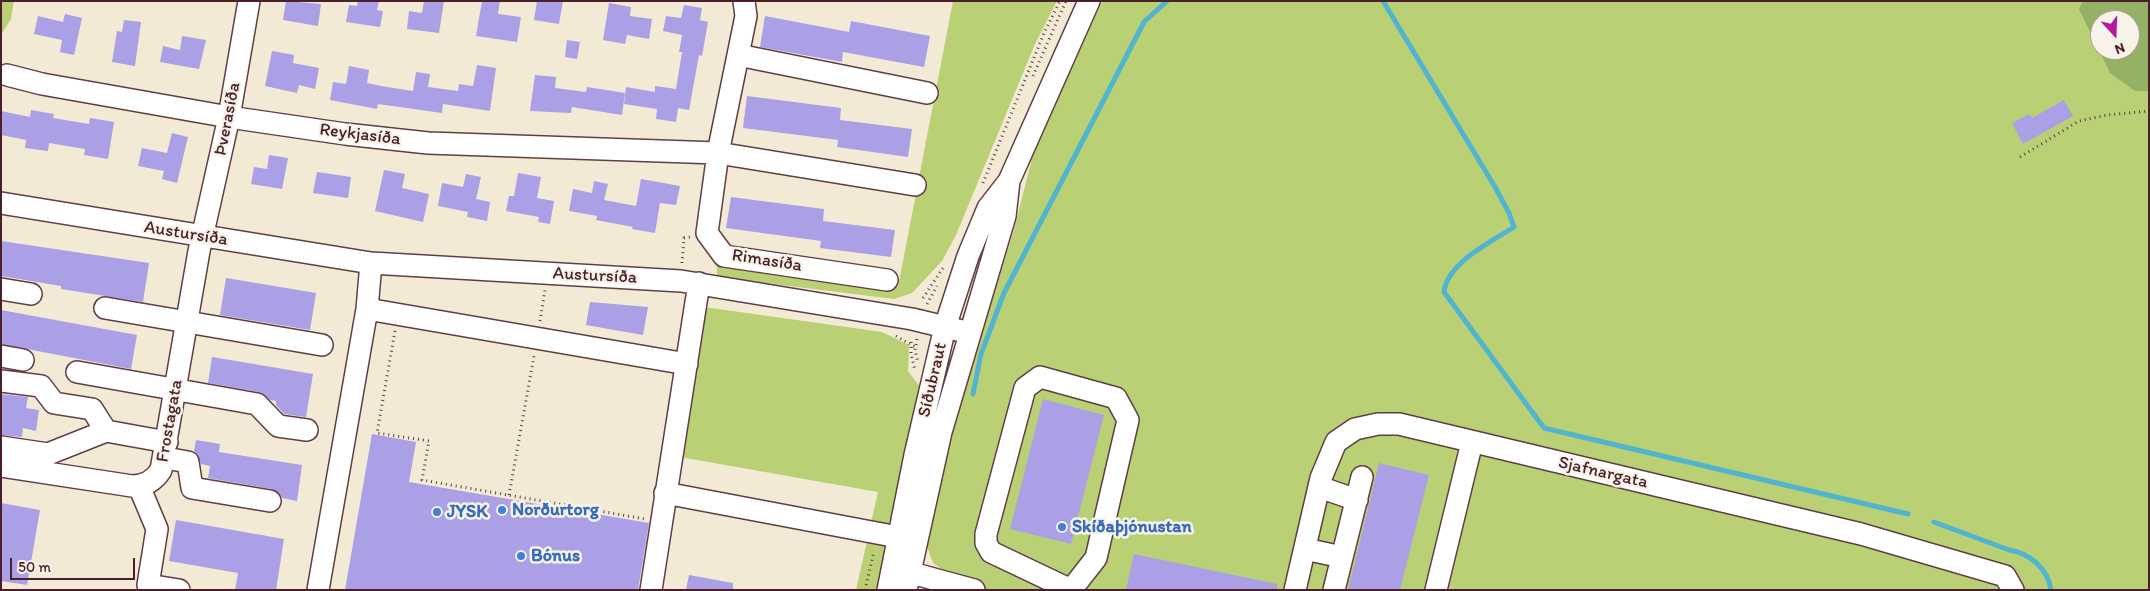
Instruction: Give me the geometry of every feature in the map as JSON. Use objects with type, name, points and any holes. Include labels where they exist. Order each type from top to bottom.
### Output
[{"type":"street","name":"Þverasíða","points":[[202,237],[229,117],[249,1]]},
{"type":"street","points":[[707,233],[718,153],[746,16],[744,1]]},
{"type":"street","name":"Síðubraut","points":[[903,576],[898,537],[945,327],[968,256],[988,208],[1009,181],[1089,1]]},
{"type":"street","points":[[738,55],[927,92]]},
{"type":"street","name":"Reykjasíða","points":[[7,75],[42,84],[229,117],[345,134],[428,143],[718,153]]},
{"type":"street","points":[[718,153],[916,185]]},
{"type":"street","name":"Síðubraut","points":[[888,590],[903,576],[941,432],[1005,216],[1009,181]]},
{"type":"street","name":"Austursíða","points":[[1,203],[371,263],[690,282],[912,319],[970,333]]},
{"type":"street","name":"Rimasíða","points":[[707,233],[724,256],[887,280]]},
{"type":"street","name":"Frostagata","points":[[140,486],[147,484],[158,475],[166,450],[202,237]]},
{"type":"street","points":[[318,590],[367,309],[371,263]]},
{"type":"street","points":[[651,590],[686,364],[690,282]]},
{"type":"street","points":[[1,289],[31,294]]},
{"type":"street","points":[[105,308],[322,345]]},
{"type":"street","points":[[367,309],[686,364]]},
{"type":"street","points":[[1,356],[22,360]]},
{"type":"street","points":[[77,372],[257,404],[278,426],[307,430]]},
{"type":"street","points":[[1040,377],[1116,398],[1128,420],[1096,558],[1071,590],[991,552],[986,543],[986,534],[1025,388],[1040,377]]},
{"type":"street","points":[[1,381],[41,386],[54,403],[92,409],[106,431]]},
{"type":"street","name":"Sjafnargata","points":[[1295,590],[1319,487],[1336,442],[1355,429],[1378,424],[1399,424],[1862,534],[2005,576],[2013,590]]},
{"type":"street","points":[[1,446],[48,454],[106,431],[166,450],[188,462],[192,488],[270,501]]},
{"type":"street","points":[[1436,590],[1472,442]]},
{"type":"street","points":[[1,466],[140,486],[157,529],[148,585],[180,590]]},
{"type":"street","points":[[1334,590],[1362,477]]},
{"type":"street","points":[[1319,487],[1357,500]]},
{"type":"street","points":[[665,493],[898,537]]},
{"type":"street","points":[[1304,548],[1342,557]]},
{"type":"street","points":[[903,576],[974,590]]},
{"type":"path","points":[[982,184],[1044,33],[1060,1]]},
{"type":"path","points":[[2020,157],[2079,121],[2107,115],[2149,111]]},
{"type":"path","points":[[690,282],[684,238],[707,233]]},
{"type":"path","points":[[923,298],[948,260]]},
{"type":"path","points":[[509,496],[544,295]]},
{"type":"path","points":[[398,315],[377,432],[428,441],[422,480],[648,520]]},
{"type":"path","points":[[915,346],[917,339]]},
{"type":"green space","points":[[1,1],[14,1],[11,19],[1,35]]},
{"type":"green space","points":[[953,1],[1057,1],[1035,44],[956,235],[942,261],[912,293],[894,299],[717,277],[717,264],[898,287]]},
{"type":"green space","points":[[1102,1],[2149,1],[2149,590],[944,590],[947,573],[933,563],[926,544],[956,417],[1014,230],[1034,150]]},
{"type":"green space","points":[[2083,1],[2149,1],[2149,91],[2135,91],[2110,73],[2104,60],[2140,60],[2140,10],[2090,10],[2090,32],[2079,9]]},
{"type":"green space","points":[[704,307],[882,332],[909,345],[908,371],[924,392],[884,590],[856,590],[878,492],[680,457]]},
{"type":"building","points":[[286,1],[321,4],[318,26],[283,20]]},
{"type":"building","points":[[358,1],[379,1],[377,10],[383,11],[380,27],[346,22],[349,5],[357,6]]},
{"type":"building","points":[[424,1],[444,1],[439,33],[407,29],[409,11],[422,13]]},
{"type":"building","points":[[482,1],[500,1],[498,14],[521,17],[517,42],[476,36]]},
{"type":"building","points":[[537,1],[563,1],[559,24],[534,20]]},
{"type":"building","points":[[609,3],[631,7],[630,16],[652,19],[649,39],[627,35],[625,44],[603,40]]},
{"type":"building","points":[[684,5],[702,8],[700,20],[708,22],[702,56],[699,55],[689,110],[678,108],[676,122],[656,119],[657,109],[624,104],[626,87],[655,92],[655,86],[676,89],[682,52],[679,52],[682,35],[663,31],[666,16],[681,18]]},
{"type":"building","points":[[65,14],[82,18],[74,55],[60,52],[62,40],[34,34],[38,16],[63,22]]},
{"type":"building","points":[[765,16],[849,32],[851,21],[930,36],[924,67],[843,52],[842,62],[760,47]]},
{"type":"building","points":[[124,20],[141,22],[135,66],[112,62],[117,31],[122,32]]},
{"type":"building","points":[[182,36],[206,40],[199,69],[160,62],[163,46],[180,50]]},
{"type":"building","points":[[567,40],[580,42],[577,59],[565,57]]},
{"type":"building","points":[[272,51],[294,55],[293,63],[319,68],[315,89],[299,85],[297,93],[265,86]]},
{"type":"building","points":[[477,65],[496,68],[490,111],[443,104],[442,113],[378,104],[377,109],[330,100],[333,82],[346,84],[349,66],[369,70],[367,83],[413,91],[416,72],[430,74],[428,87],[458,91],[459,84],[473,86]]},
{"type":"building","points":[[535,75],[556,77],[555,88],[586,92],[587,87],[625,93],[622,115],[572,107],[571,113],[530,111]]},
{"type":"building","points":[[747,96],[841,108],[840,120],[912,129],[908,157],[837,147],[838,140],[743,128]]},
{"type":"building","points":[[2064,100],[2073,116],[2023,144],[2012,123],[2029,114],[2032,118]]},
{"type":"building","points":[[31,110],[54,114],[53,118],[89,124],[90,118],[114,122],[108,159],[84,155],[85,149],[49,143],[48,151],[25,148],[26,140],[1,135],[1,111],[30,117]]},
{"type":"building","points":[[172,133],[188,137],[177,183],[162,179],[164,171],[138,166],[142,148],[167,153]]},
{"type":"building","points":[[269,155],[288,158],[282,189],[251,184],[254,167],[267,169]]},
{"type":"building","points":[[384,170],[405,174],[402,188],[429,194],[423,222],[375,211]]},
{"type":"building","points":[[317,172],[351,177],[348,198],[313,193]]},
{"type":"building","points":[[518,173],[541,177],[537,198],[554,201],[550,224],[538,222],[539,217],[506,211],[509,196],[514,196]]},
{"type":"building","points":[[466,174],[481,177],[476,199],[490,202],[487,221],[467,217],[468,212],[438,206],[442,183],[463,187]]},
{"type":"building","points":[[641,179],[680,186],[676,205],[660,203],[655,233],[596,220],[597,216],[569,211],[573,189],[592,193],[594,181],[608,184],[604,200],[636,206]]},
{"type":"building","points":[[731,197],[824,209],[823,221],[895,230],[891,257],[820,248],[821,241],[726,228]]},
{"type":"building","points":[[1,241],[149,263],[143,302],[61,289],[61,286],[1,276]]},
{"type":"building","points":[[226,278],[316,293],[310,330],[220,315]]},
{"type":"building","points":[[590,302],[648,307],[643,335],[586,325]]},
{"type":"building","points":[[1,310],[137,335],[131,369],[1,344]]},
{"type":"building","points":[[212,357],[313,374],[306,417],[284,414],[276,405],[276,401],[270,400],[259,392],[208,383]]},
{"type":"building","points":[[1,394],[28,397],[26,408],[39,410],[36,431],[23,428],[22,437],[1,435]]},
{"type":"building","points":[[1043,399],[1104,415],[1071,544],[1010,529]]},
{"type":"building","points":[[372,434],[416,442],[409,482],[649,523],[638,590],[345,590]]},
{"type":"building","points":[[196,440],[220,444],[219,452],[302,465],[297,501],[282,498],[278,492],[272,489],[208,478],[210,466],[201,464],[194,451]]},
{"type":"building","points":[[1379,463],[1429,475],[1400,590],[1348,590]]},
{"type":"building","points":[[1,503],[40,510],[27,585],[1,581]]},
{"type":"building","points":[[176,520],[284,539],[276,590],[235,590],[238,573],[169,561]]},
{"type":"building","points":[[1134,554],[1277,584],[1277,590],[1126,590]]},
{"type":"building","points":[[689,575],[733,583],[733,590],[686,590]]},
{"type":"waterway","points":[[973,394],[981,354],[1004,293],[1144,22],[1167,1]]},
{"type":"waterway","points":[[1383,1],[1495,187],[1514,227],[1461,263],[1447,281],[1444,292],[1544,428],[1908,514]]},
{"type":"waterway","points":[[1934,522],[2024,554],[2042,568],[2051,590]]},
{"type":"place","name":"Norðurtorg","points":[[502,510]]},
{"type":"place","name":"JYSK","points":[[437,512]]},
{"type":"place","name":"Skíðaþjónustan","points":[[1062,527]]},
{"type":"place","name":"Bónus","points":[[521,556]]}]
